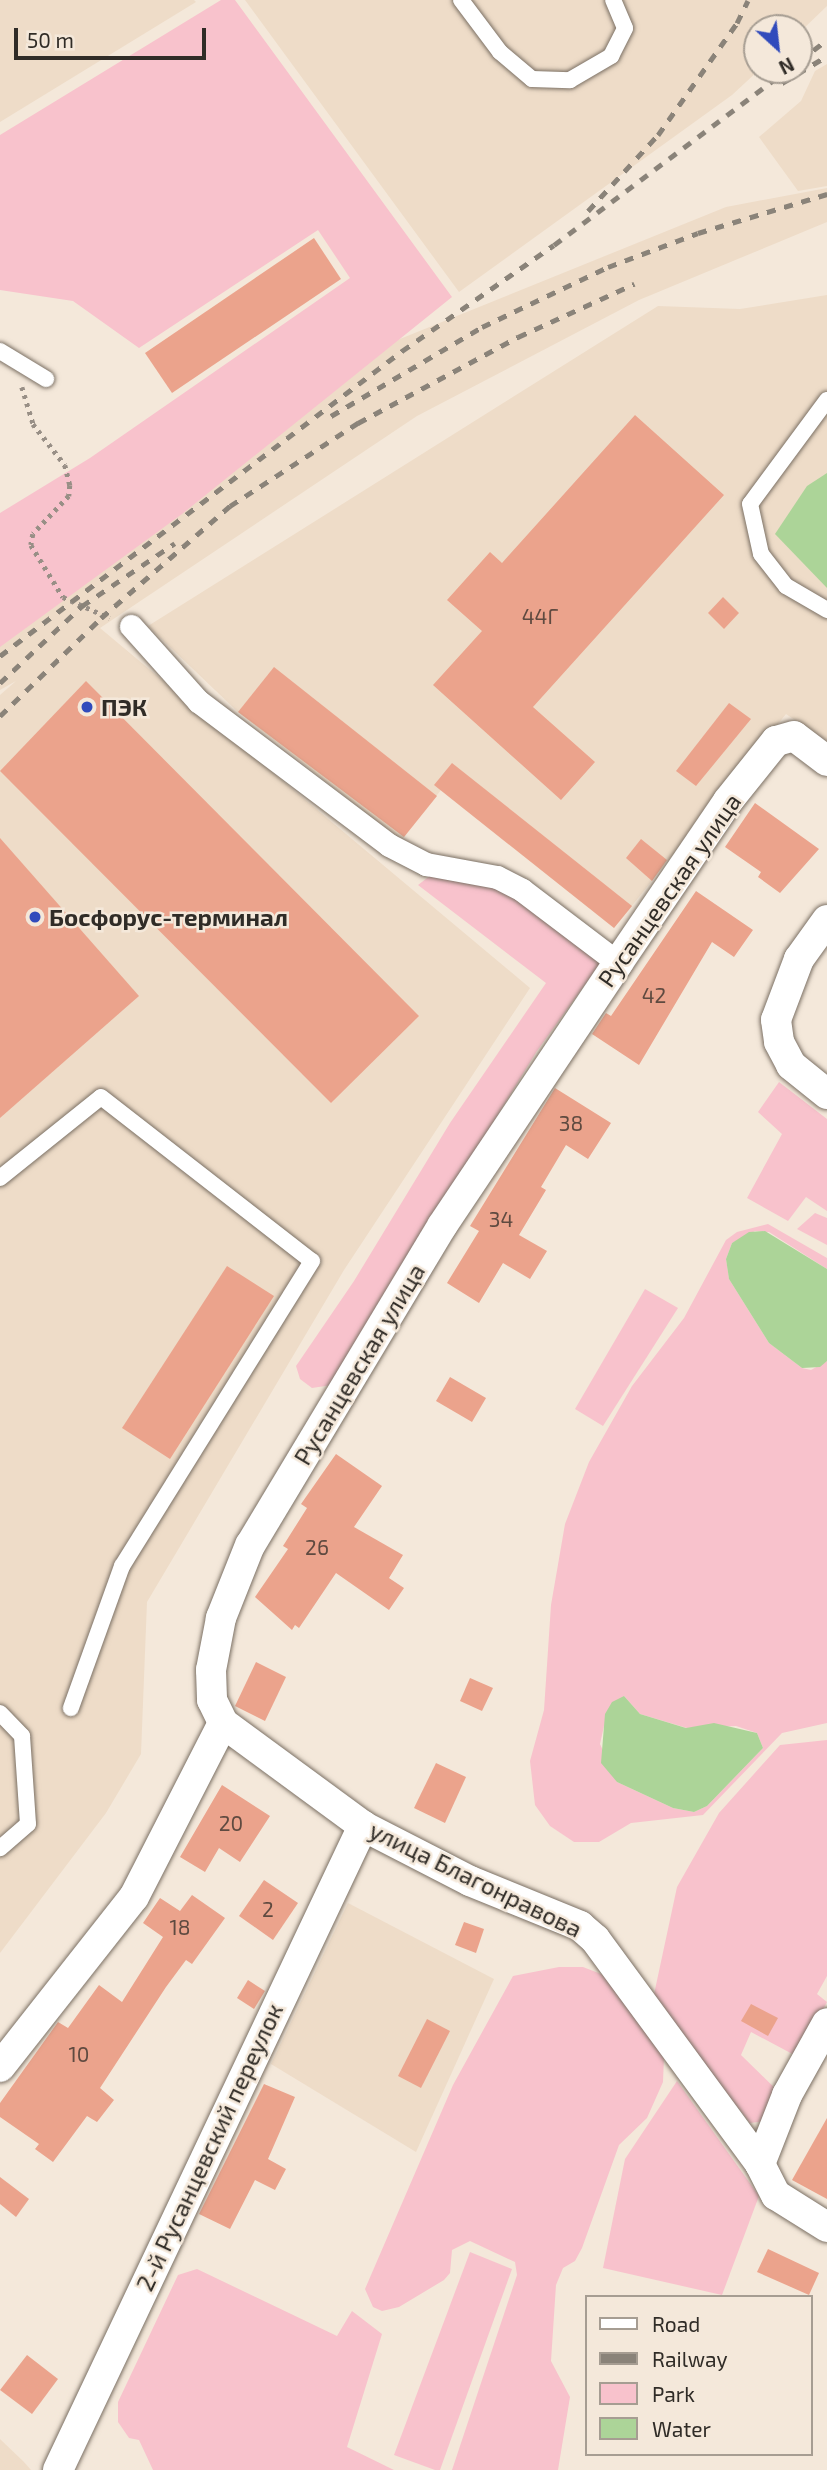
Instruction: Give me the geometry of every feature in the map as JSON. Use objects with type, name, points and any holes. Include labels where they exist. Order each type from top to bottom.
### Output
[{"type":"street","points":[[131,626],[198,701],[389,845],[426,864],[497,877],[522,890],[618,963]]},
{"type":"street","name":"Русанцевская улица","points":[[223,1723],[212,1700],[211,1670],[221,1618],[250,1545],[442,1226],[728,801],[776,741],[794,736],[827,761]]},
{"type":"street","points":[[827,920],[799,959],[776,1020],[779,1042],[791,1065],[827,1094]]},
{"type":"street","points":[[0,2067],[134,1897],[223,1723]]},
{"type":"street","name":"улица Благонравова","points":[[223,1723],[363,1826],[470,1881],[580,1926],[636,1990],[760,2164],[776,2195],[827,2227]]},
{"type":"street","name":"2-й Русанцевский переулок","points":[[58,2470],[363,1826]]},
{"type":"street","points":[[760,2164],[787,2095],[827,2023]]},
{"type":"lane","points":[[461,0],[500,52],[532,79],[570,80],[611,56],[625,28],[613,0]]},
{"type":"lane","points":[[7,355],[46,379]]},
{"type":"lane","points":[[827,400],[750,504],[761,554],[786,586],[827,610]]},
{"type":"lane","points":[[0,1178],[101,1097],[312,1261],[122,1566],[71,1708]]},
{"type":"lane","points":[[0,1713],[22,1736],[28,1824],[0,1848]]},
{"type":"path","points":[[7,355],[33,424],[65,465],[70,485],[69,496],[33,534],[31,544],[64,597],[131,626]]},
{"type":"shaded area","points":[[0,0],[194,0],[196,2],[0,122]]},
{"type":"shaded area","points":[[245,0],[827,0],[827,6],[813,20],[813,14],[743,14],[744,84],[459,292]]},
{"type":"shaded area","points":[[827,64],[827,186],[798,191],[759,137],[801,101],[809,84],[813,84],[815,71]]},
{"type":"shaded area","points":[[827,188],[827,222],[639,300],[417,416],[100,628],[530,988],[344,1270],[147,1602],[141,1754],[106,1813],[0,1953],[0,695],[16,681],[0,690],[0,630],[390,343],[726,207]]},
{"type":"shaded area","points":[[827,295],[827,742],[786,714],[614,928],[441,790],[401,841],[238,712],[148,626],[658,306],[740,309]]},
{"type":"shaded area","points":[[348,1903],[494,1979],[416,2152],[271,2064]]},
{"type":"shaded area","points":[[0,2439],[24,2462],[31,2470],[0,2470]]},
{"type":"green space","points":[[221,0],[235,0],[452,297],[182,514],[0,647],[0,513],[90,458],[350,278],[318,230],[139,348],[73,301],[0,290],[0,135]]},
{"type":"green space","points":[[435,872],[499,885],[602,961],[537,1051],[332,1385],[312,1388],[300,1379],[296,1366],[354,1281],[450,1123],[546,983],[418,885]]},
{"type":"green space","points":[[779,1082],[827,1119],[827,1211],[806,1197],[788,1221],[747,1198],[782,1134],[758,1112]]},
{"type":"green space","points":[[815,1213],[827,1218],[827,1245],[797,1229]]},
{"type":"green space","points":[[768,1224],[827,1258],[827,1269],[769,1232],[755,1231],[732,1243],[726,1259],[729,1279],[769,1343],[802,1368],[811,1370],[827,1361],[827,1723],[782,1733],[703,1815],[631,1823],[599,1842],[574,1842],[550,1826],[535,1805],[530,1761],[544,1710],[551,1605],[565,1524],[589,1462],[632,1386],[684,1318],[726,1240],[737,1232]],"holes":[[[624,1696],[640,1714],[687,1728],[736,1726],[757,1733],[763,1748],[707,1806],[694,1812],[673,1808],[617,1782],[600,1744],[604,1726]]]},
{"type":"green space","points":[[645,1289],[678,1308],[603,1426],[575,1409]]},
{"type":"green space","points":[[827,1740],[827,1976],[817,1994],[827,2002],[798,2057],[751,2032],[741,2055],[780,2093],[767,2121],[750,2123],[653,1999],[677,1887],[719,1813],[780,1745]]},
{"type":"green space","points":[[559,1967],[583,1967],[606,1976],[664,2057],[663,2082],[647,2118],[619,2145],[582,2248],[575,2261],[563,2268],[556,2285],[551,2361],[570,2397],[558,2470],[452,2470],[517,2275],[515,2262],[470,2241],[452,2250],[450,2273],[444,2280],[399,2307],[382,2311],[373,2307],[365,2289],[453,2085],[513,1976]]},
{"type":"green space","points":[[677,2081],[759,2196],[722,2295],[603,2268],[625,2159]]},
{"type":"green space","points":[[470,2252],[512,2269],[440,2470],[435,2470],[394,2455]]},
{"type":"green space","points":[[197,2269],[337,2336],[352,2311],[382,2334],[347,2447],[394,2470],[153,2470],[139,2440],[129,2438],[118,2422],[118,2402],[178,2275]]},
{"type":"water","points":[[827,473],[827,588],[775,534],[807,486]]},
{"type":"water","points":[[765,1231],[827,1269],[827,1361],[820,1367],[802,1368],[769,1343],[729,1279],[726,1259],[732,1243],[749,1232]]},
{"type":"water","points":[[624,1696],[640,1714],[686,1728],[714,1723],[757,1733],[763,1748],[707,1806],[694,1812],[673,1808],[617,1782],[601,1763],[605,1714],[612,1702]]},
{"type":"building","points":[[314,238],[341,279],[172,393],[145,353]]},
{"type":"building","points":[[635,415],[724,495],[533,707],[595,762],[561,800],[433,685],[482,631],[447,600],[490,552],[502,563]]},
{"type":"building","points":[[723,597],[739,613],[724,629],[708,613]]},
{"type":"building","points":[[274,667],[437,796],[404,837],[238,712]]},
{"type":"building","points":[[86,681],[419,1016],[331,1103],[0,771]]},
{"type":"building","points":[[729,703],[751,719],[696,786],[676,771]]},
{"type":"building","points":[[452,763],[632,906],[614,928],[434,785]]},
{"type":"building","points":[[755,803],[819,849],[780,893],[758,877],[761,872],[725,847]]},
{"type":"building","name":"Босфорус-терминал","points":[[0,838],[139,996],[0,1118]]},
{"type":"building","points":[[641,839],[667,860],[652,881],[626,858]]},
{"type":"building","points":[[696,891],[753,930],[734,957],[712,942],[639,1065],[592,1034],[606,1013],[611,1016]]},
{"type":"building","points":[[555,1088],[611,1123],[588,1159],[566,1145],[541,1187],[546,1190],[519,1235],[547,1251],[530,1279],[503,1263],[479,1303],[447,1283],[479,1231],[470,1226]]},
{"type":"building","points":[[227,1266],[274,1296],[170,1459],[122,1428]]},
{"type":"building","points":[[450,1377],[486,1398],[472,1422],[436,1401]]},
{"type":"building","points":[[336,1454],[382,1486],[354,1527],[403,1555],[389,1578],[404,1588],[389,1610],[336,1573],[299,1628],[295,1625],[292,1630],[255,1597],[288,1549],[283,1546],[307,1508],[301,1504]]},
{"type":"building","points":[[256,1662],[286,1677],[265,1721],[235,1706]]},
{"type":"building","points":[[470,1678],[493,1688],[482,1711],[460,1701]]},
{"type":"building","points":[[436,1763],[466,1777],[445,1823],[414,1808]]},
{"type":"building","points":[[222,1785],[270,1816],[240,1862],[219,1848],[205,1872],[180,1857]]},
{"type":"building","points":[[264,1880],[298,1903],[273,1940],[239,1916]]},
{"type":"building","points":[[192,1895],[225,1918],[192,1964],[186,1960],[166,1987],[100,2088],[114,2100],[97,2122],[87,2116],[53,2162],[35,2149],[39,2144],[0,2117],[0,2103],[58,2022],[68,2028],[99,1985],[122,2002],[163,1937],[143,1923],[160,1898],[180,1911]]},
{"type":"building","points":[[464,1922],[484,1929],[476,1953],[455,1945]]},
{"type":"building","points":[[248,1980],[265,1991],[254,2009],[237,1998]]},
{"type":"building","points":[[751,2004],[778,2018],[768,2036],[741,2021]]},
{"type":"building","points":[[427,2019],[450,2031],[421,2088],[398,2076]]},
{"type":"building","points":[[264,2084],[295,2097],[268,2159],[286,2169],[275,2190],[255,2180],[230,2229],[199,2214]]},
{"type":"building","points":[[827,2118],[827,2199],[792,2180]]},
{"type":"building","points":[[0,2177],[29,2199],[16,2217],[0,2204]]},
{"type":"building","points":[[768,2249],[819,2273],[809,2295],[757,2272]]},
{"type":"building","points":[[27,2355],[58,2379],[32,2414],[0,2390]]},
{"type":"railway","points":[[588,211],[658,135],[737,23],[748,0]]},
{"type":"railway","points":[[813,50],[827,40]]},
{"type":"railway","points":[[813,64],[827,56]]},
{"type":"railway","points":[[0,656],[402,351],[554,245],[768,84]]},
{"type":"railway","points":[[331,416],[482,327],[608,267],[698,233],[827,194]]},
{"type":"railway","points":[[0,716],[101,618],[230,506],[358,423],[518,337],[634,284]]},
{"type":"railway","points":[[82,606],[175,543]]},
{"type":"railway","points":[[0,683],[83,605]]},
{"type":"place","name":"ПЭК","points":[[87,707]]},
{"type":"place","name":"Босфорус-терминал","points":[[35,917]]}]
